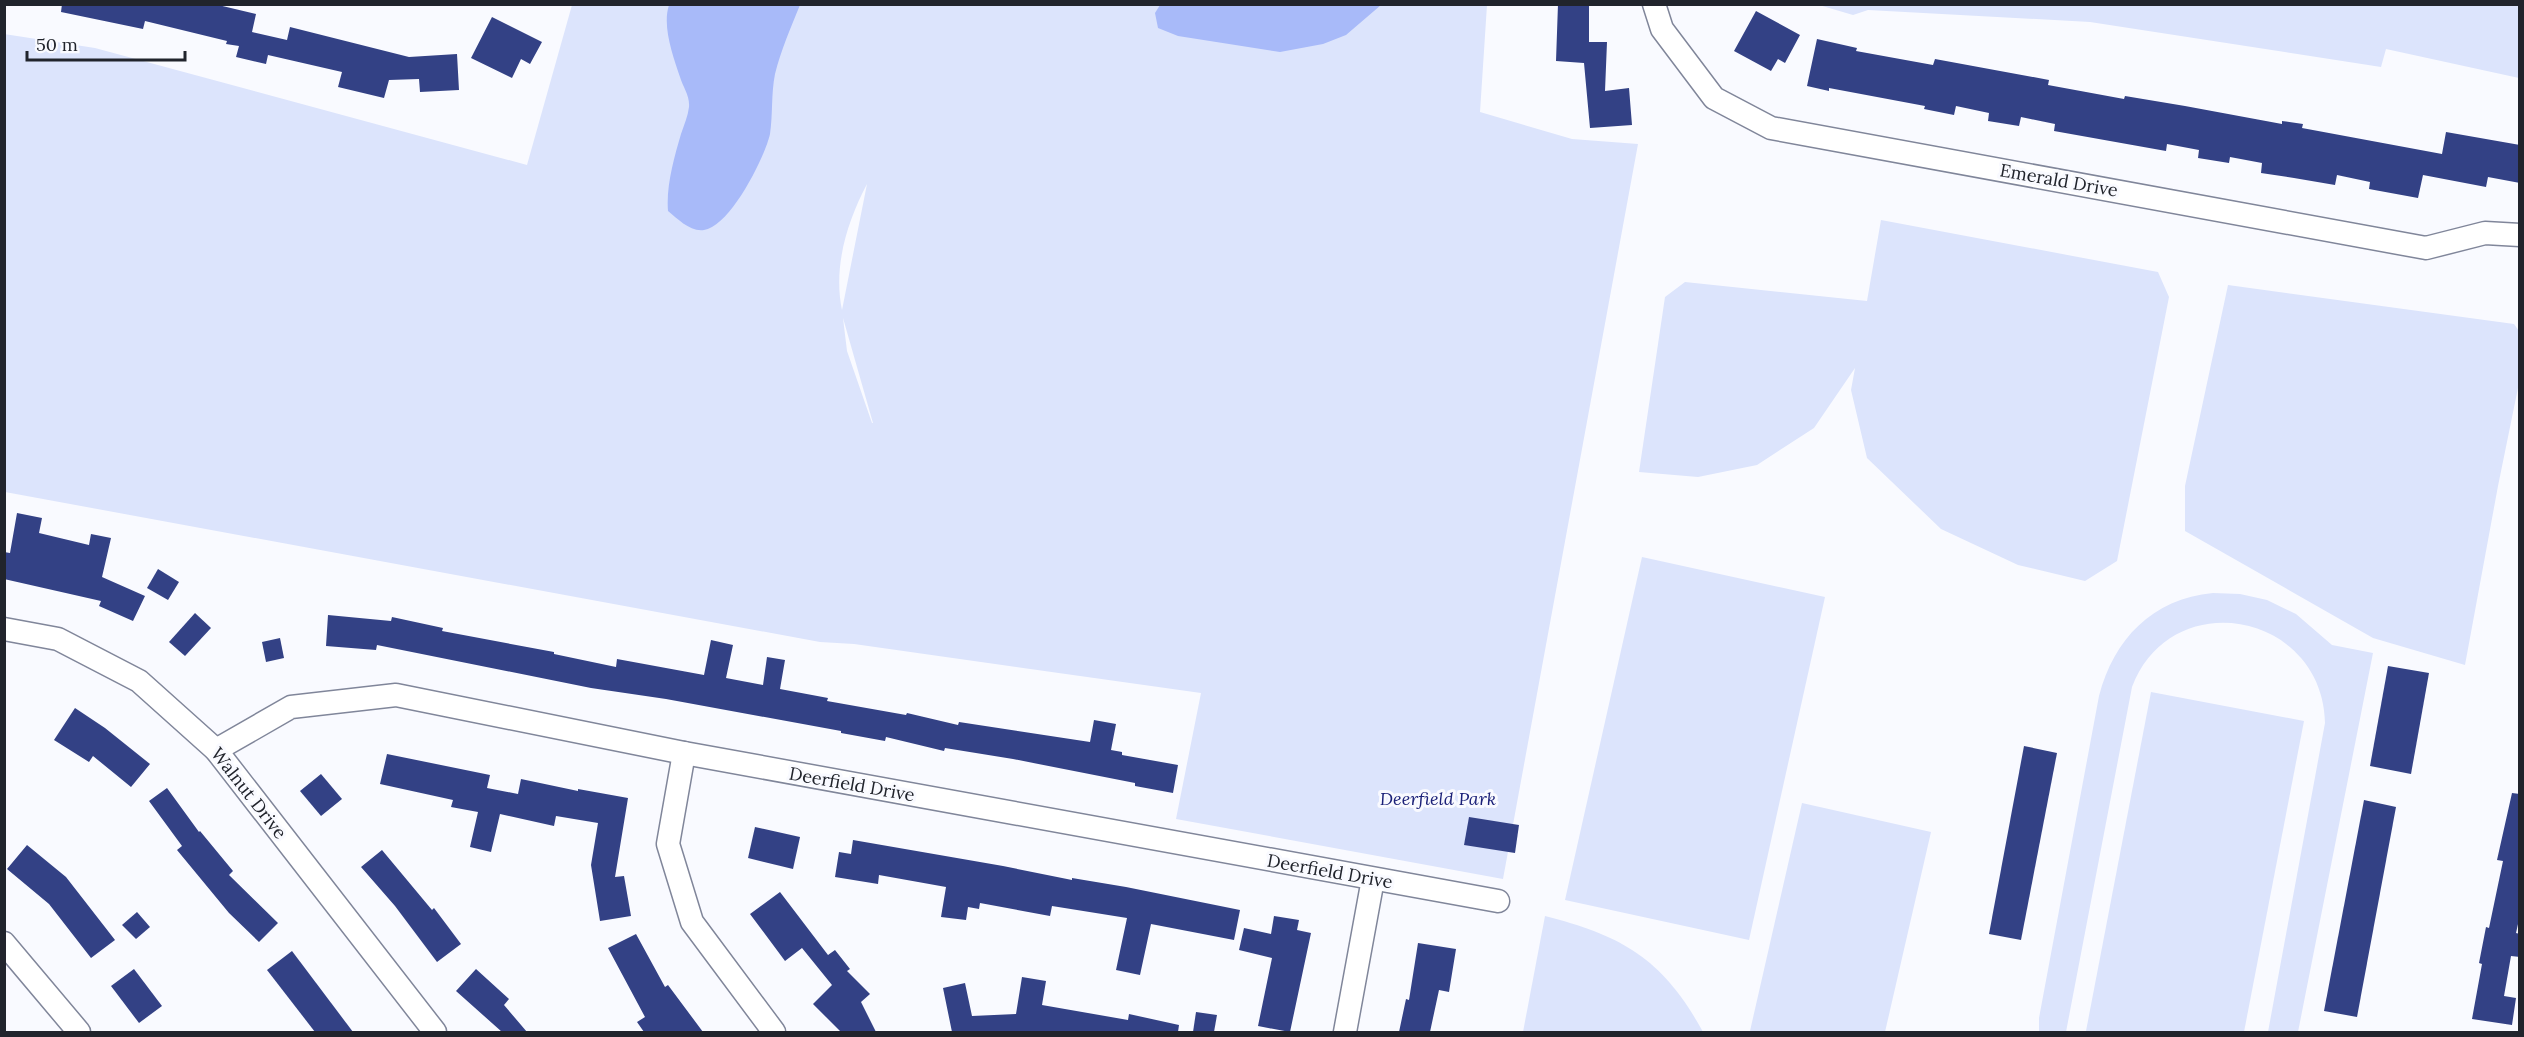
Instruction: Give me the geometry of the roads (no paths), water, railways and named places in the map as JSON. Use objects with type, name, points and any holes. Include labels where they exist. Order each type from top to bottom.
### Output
[{"type":"street","name":"Emerald Drive","points":[[1654,4],[1662,29],[1714,98],[1771,128],[2426,248],[2485,233],[2520,235]]},
{"type":"street","name":"Walnut Drive","points":[[4,629],[58,639],[139,681],[216,750],[435,1032]]},
{"type":"street","name":"Deerfield Drive","points":[[216,750],[291,707],[396,695],[684,753],[1498,901]]},
{"type":"street","points":[[684,753],[668,844],[692,922],[774,1032]]},
{"type":"street","points":[[1345,1032],[1373,879]]},
{"type":"street","points":[[4,943],[79,1032]]},
{"type":"water","points":[[669,5],[800,5],[775,74],[767,145],[754,174],[735,204],[725,217],[714,226],[704,230],[689,227],[668,211],[671,172],[689,107],[669,41],[667,13]]},
{"type":"water","points":[[1160,5],[1381,5],[1346,35],[1323,44],[1280,52],[1178,36],[1158,28],[1155,13]]},
{"type":"park label","name":"Deerfield Park","points":[[1438,798]]}]
